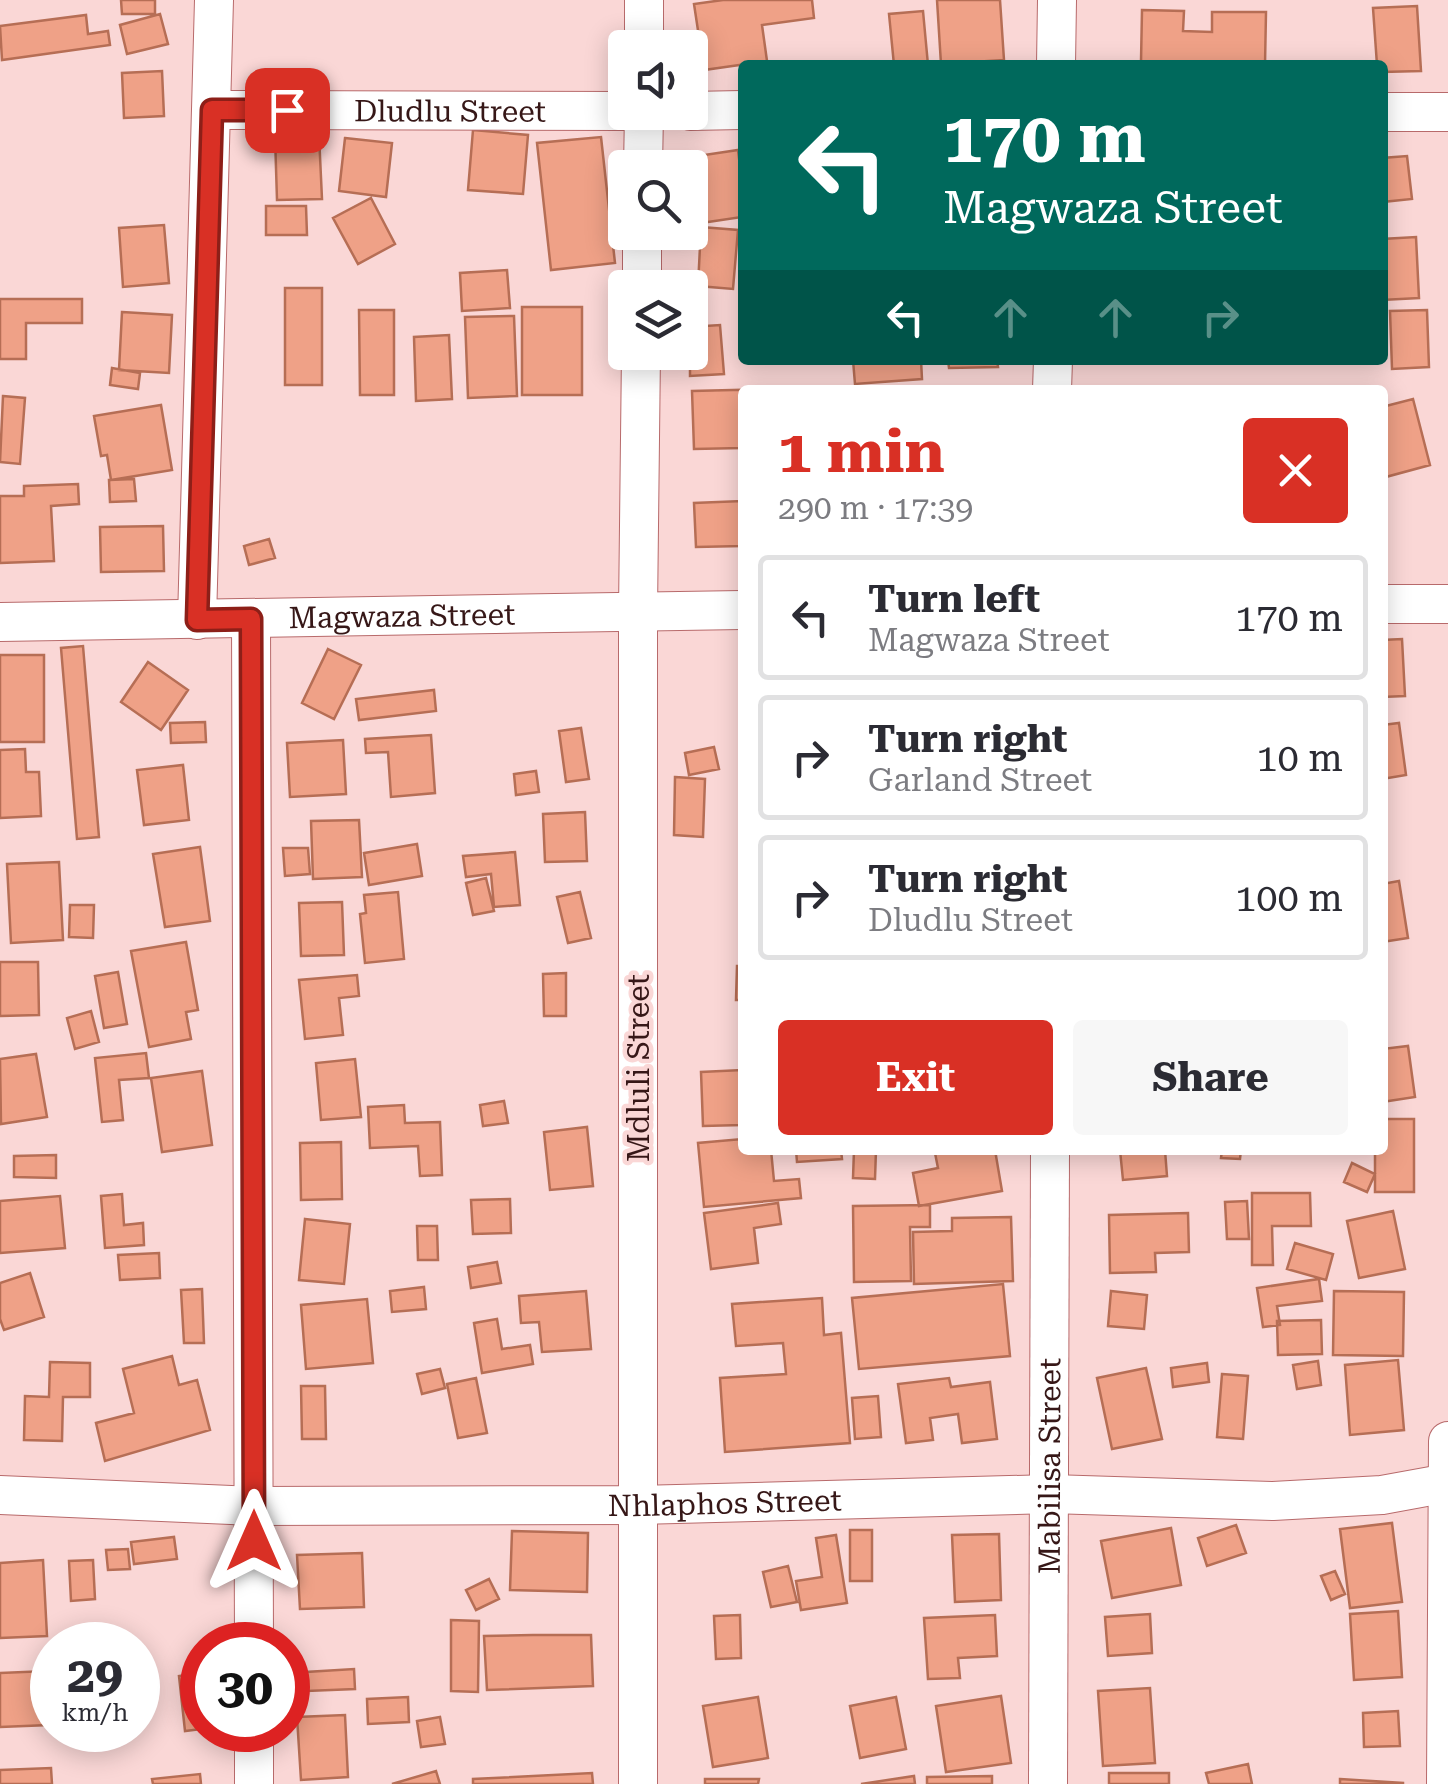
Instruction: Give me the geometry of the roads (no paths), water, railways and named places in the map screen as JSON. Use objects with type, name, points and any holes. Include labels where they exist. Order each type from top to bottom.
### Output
[{"type":"street","points":[[197,620],[214,0]]},
{"type":"street","points":[[644,0],[644,30]]},
{"type":"street","points":[[1056,0],[1056,60]]},
{"type":"street","name":"Dludlu Street","points":[[212,110],[608,111]]},
{"type":"street","points":[[708,110],[738,110]]},
{"type":"street","points":[[1388,112],[1448,112]]},
{"type":"street","name":"Mdluli Street","points":[[638,1784],[641,370]]},
{"type":"street","points":[[1388,604],[1448,604]]},
{"type":"street","name":"Magwaza Street","points":[[0,622],[738,610]]},
{"type":"street","points":[[251,619],[254,1622]]},
{"type":"street","name":"Mabilisa Street","points":[[1048,1784],[1050,1155]]},
{"type":"street","points":[[1446,1784],[1448,1441]]},
{"type":"street","name":"Nhlaphos Street","points":[[0,1496],[254,1506],[638,1505],[1051,1494],[1273,1501],[1382,1494],[1448,1484]]},
{"type":"street","points":[[254,1752],[254,1784]]}]
